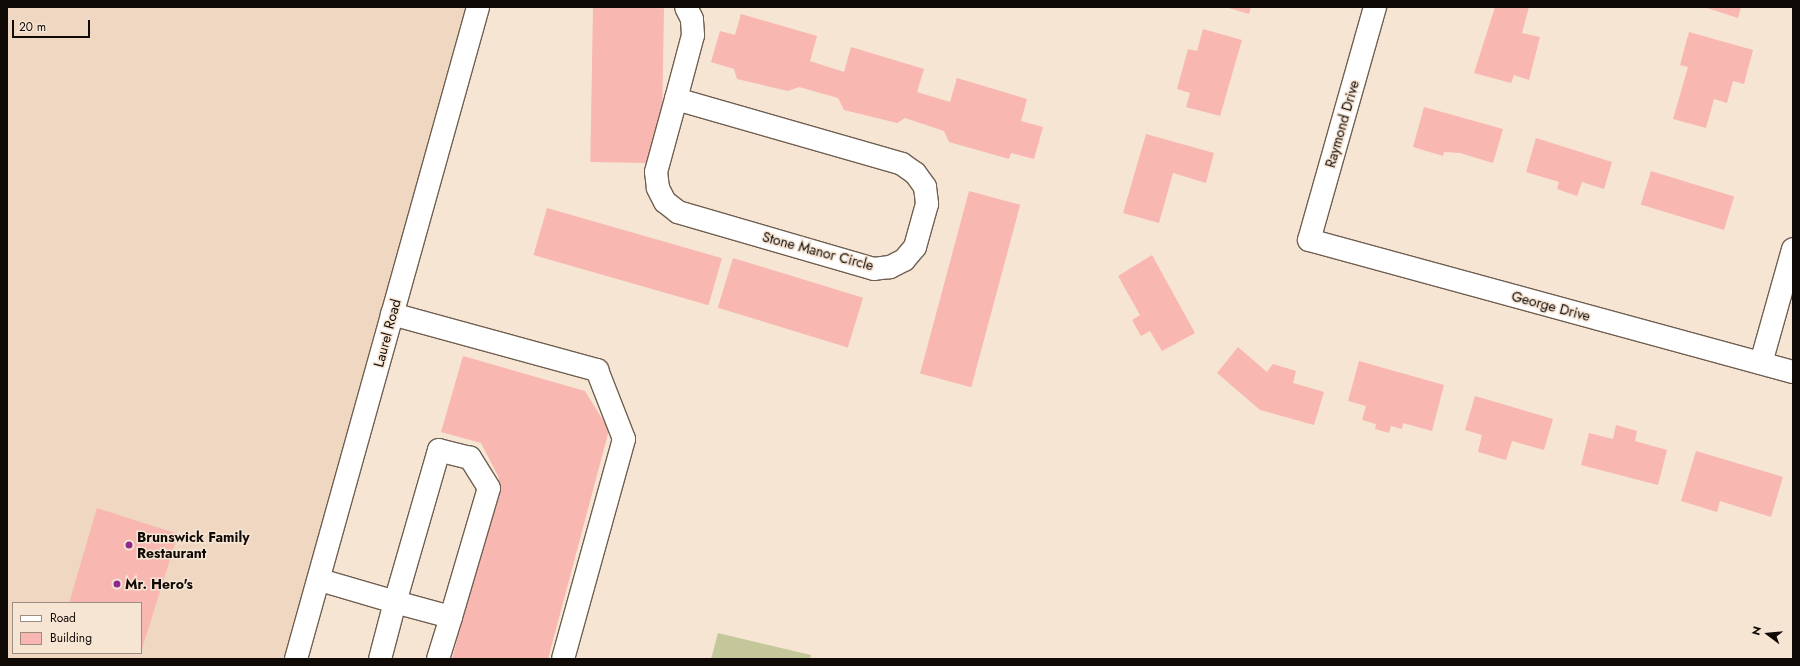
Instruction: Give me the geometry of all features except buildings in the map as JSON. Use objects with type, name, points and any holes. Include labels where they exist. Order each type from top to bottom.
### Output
[{"type":"street","name":"Laurel Road","points":[[296,659],[320,580],[392,314],[478,7]]},
{"type":"street","name":"Stone Manor Circle","points":[[676,99],[902,164],[915,173],[924,187],[927,204],[915,247],[904,260],[890,267],[874,269],[678,212],[665,202],[658,188],[656,172],[693,35],[692,19],[686,7]]},
{"type":"street","name":"Raymond Drive","points":[[1309,240],[1375,7]]},
{"type":"street","name":"George Drive","points":[[1309,240],[1793,372]]},
{"type":"street","points":[[1760,363],[1793,249]]},
{"type":"street","points":[[392,314],[597,370],[624,439],[563,659]]},
{"type":"street","points":[[380,659],[439,450],[470,458],[489,488],[438,659]]},
{"type":"street","points":[[320,580],[451,617]]},
{"type":"shaded area","points":[[7,7],[478,7],[296,659],[7,659]]},
{"type":"green space","points":[[718,633],[811,655],[810,659],[711,659]]},
{"type":"place","name":"Brunswick Family Restaurant","points":[[129,545]]},
{"type":"place","name":"Mr. Hero's","points":[[117,584]]}]
